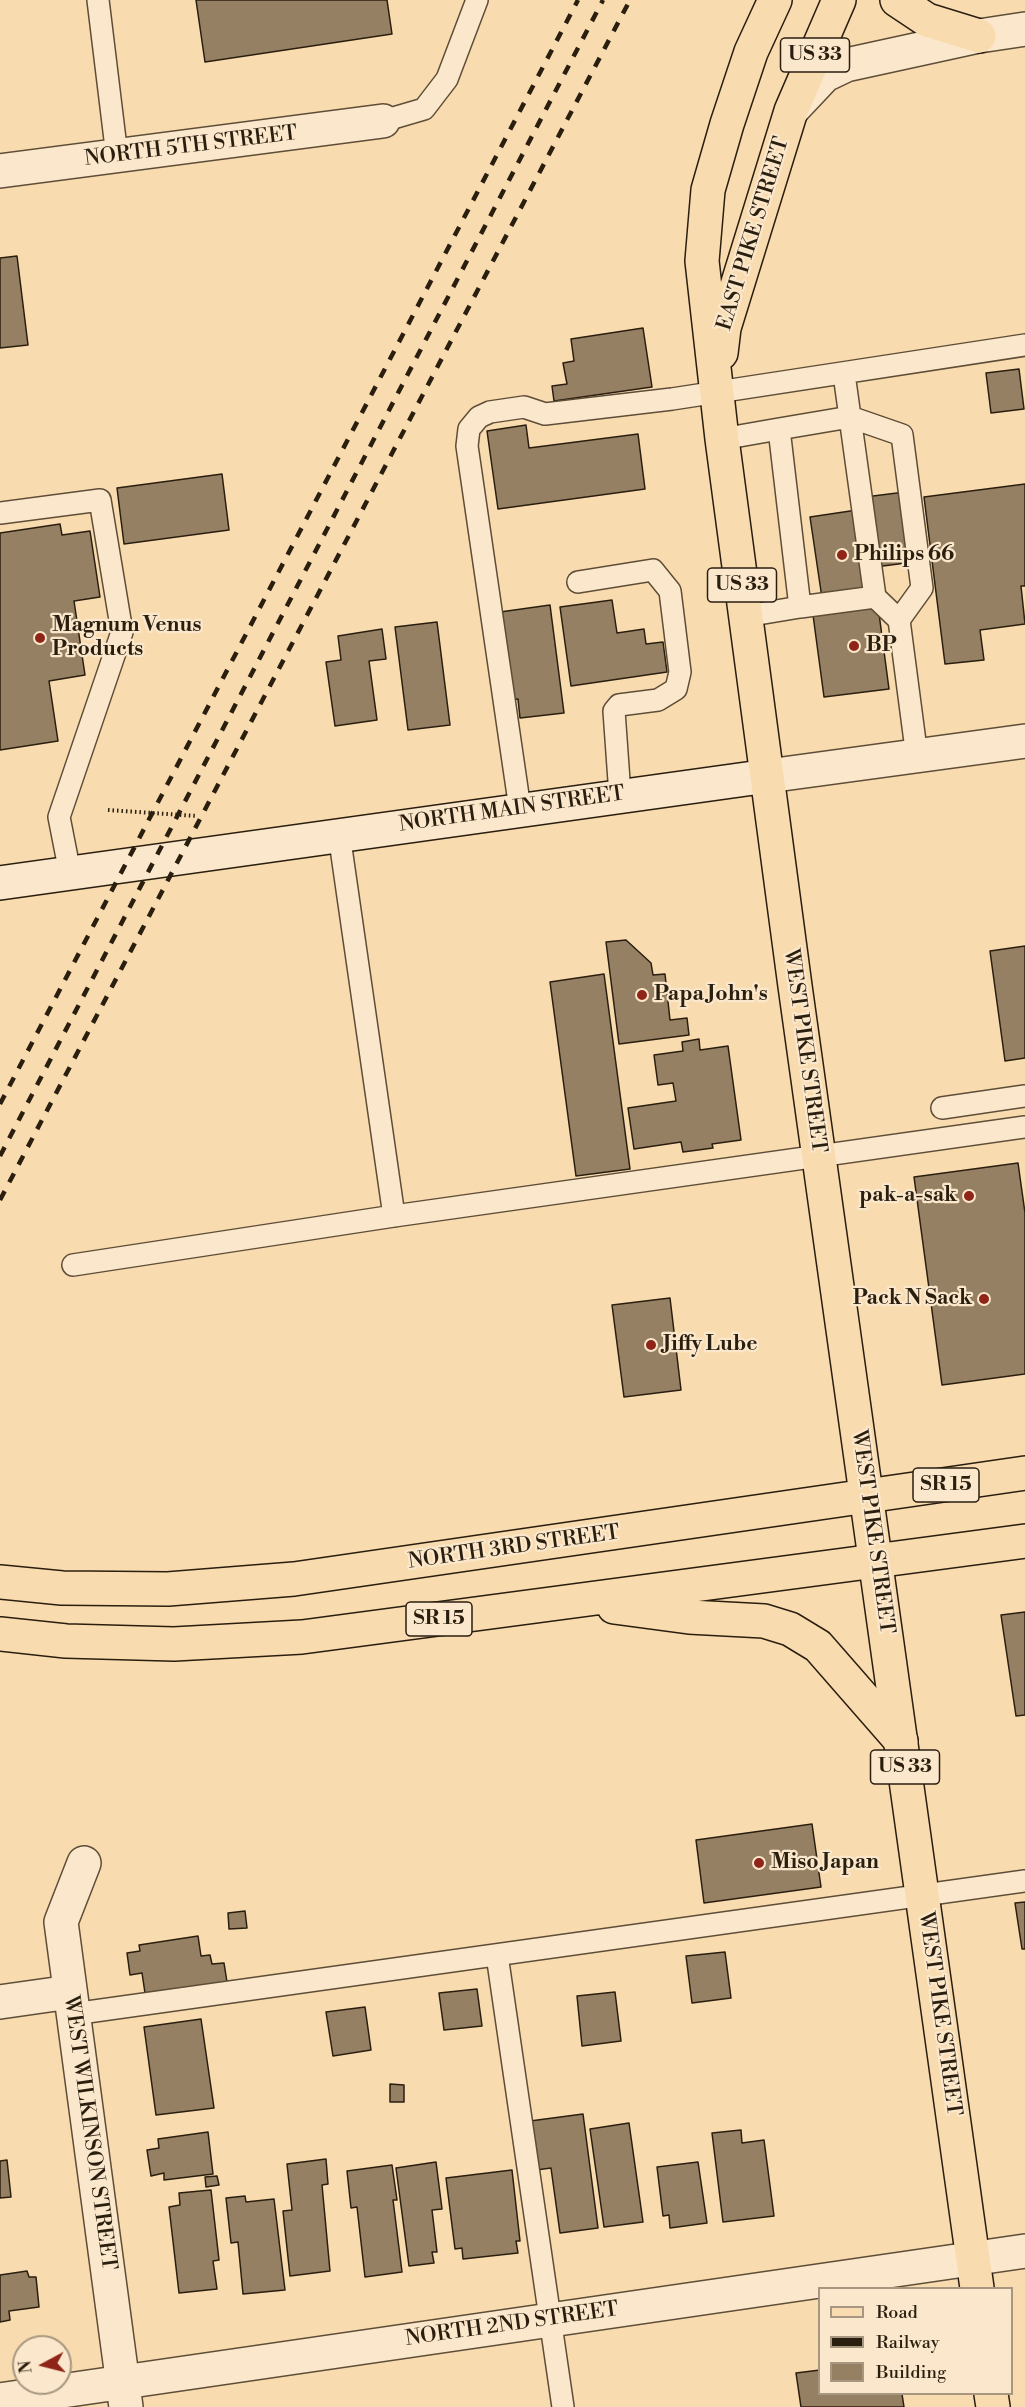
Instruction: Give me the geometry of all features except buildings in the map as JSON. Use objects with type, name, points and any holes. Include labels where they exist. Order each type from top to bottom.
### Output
[{"type":"main road","name":"EAST PIKE STREET","points":[[768,776],[722,439],[702,261],[707,202],[727,124],[751,52],[776,0]]},
{"type":"main road","name":"US 33","points":[[791,111],[839,0]]},
{"type":"main road","points":[[897,0],[927,20],[979,36]]},
{"type":"main road","name":"EAST PIKE STREET","points":[[717,393],[724,328],[791,111]]},
{"type":"main road","name":"WEST PIKE STREET","points":[[768,776],[975,2274]]},
{"type":"main road","name":"NORTH 3RD STREET","points":[[0,1582],[62,1588],[168,1589],[294,1580],[1025,1473]]},
{"type":"main road","name":"SR 15","points":[[0,1634],[66,1641],[174,1644],[302,1637],[1025,1541]]},
{"type":"main road","points":[[574,1602],[689,1617],[764,1621],[790,1629],[818,1646],[901,1741]]},
{"type":"street","points":[[791,111],[825,75],[846,65],[979,36],[1025,30]]},
{"type":"street","name":"NORTH 5TH STREET","points":[[0,171],[383,121]]},
{"type":"street","name":"NORTH MAIN STREET","points":[[0,883],[620,795],[1025,741]]},
{"type":"street","name":"WEST WILKINSON STREET","points":[[84,1863],[62,1922],[124,2395]]},
{"type":"street","points":[[0,2002],[71,2003]]},
{"type":"street","name":"NORTH 2ND STREET","points":[[855,2287],[975,2274],[1025,2251]]},
{"type":"street","name":"NORTH 2ND STREET","points":[[0,2400],[124,2395],[550,2320],[818,2291]]},
{"type":"lane","points":[[98,0],[117,156]]},
{"type":"lane","points":[[383,121],[424,109],[447,79],[477,0]]},
{"type":"lane","points":[[520,809],[467,446],[469,429],[479,417],[490,412],[524,407],[545,414],[717,393],[1025,345]]},
{"type":"lane","points":[[844,374],[875,597],[899,620],[917,757]]},
{"type":"lane","points":[[722,439],[850,417],[902,435],[922,588],[899,620]]},
{"type":"lane","points":[[778,429],[800,607]]},
{"type":"lane","points":[[0,513],[100,500],[122,632],[59,817],[70,873]]},
{"type":"lane","points":[[578,582],[652,570],[670,591],[680,672],[676,689],[658,700],[620,705],[614,711],[620,795]]},
{"type":"lane","points":[[746,616],[875,597]]},
{"type":"lane","points":[[339,834],[394,1216]]},
{"type":"lane","points":[[942,1108],[1025,1096]]},
{"type":"lane","points":[[73,1265],[394,1216],[1025,1127]]},
{"type":"lane","points":[[71,2003],[496,1955],[1025,1881]]},
{"type":"lane","points":[[496,1955],[563,2407]]},
{"type":"path","points":[[108,810],[202,817]]},
{"type":"railway","points":[[0,1104],[578,0]]},
{"type":"railway","points":[[0,1156],[603,0]]},
{"type":"railway","points":[[0,1200],[630,0]]},
{"type":"place","name":"Philips 66","points":[[842,555]]},
{"type":"place","name":"Magnum Venus Products","points":[[40,638]]},
{"type":"place","name":"BP","points":[[854,646]]},
{"type":"place","name":"Papa John's","points":[[642,995]]},
{"type":"place","name":"pak-a-sak","points":[[969,1196]]},
{"type":"place","name":"Pack N Sack","points":[[984,1299]]},
{"type":"place","name":"Jiffy Lube","points":[[651,1345]]},
{"type":"place","name":"Miso Japan","points":[[759,1863]]}]
